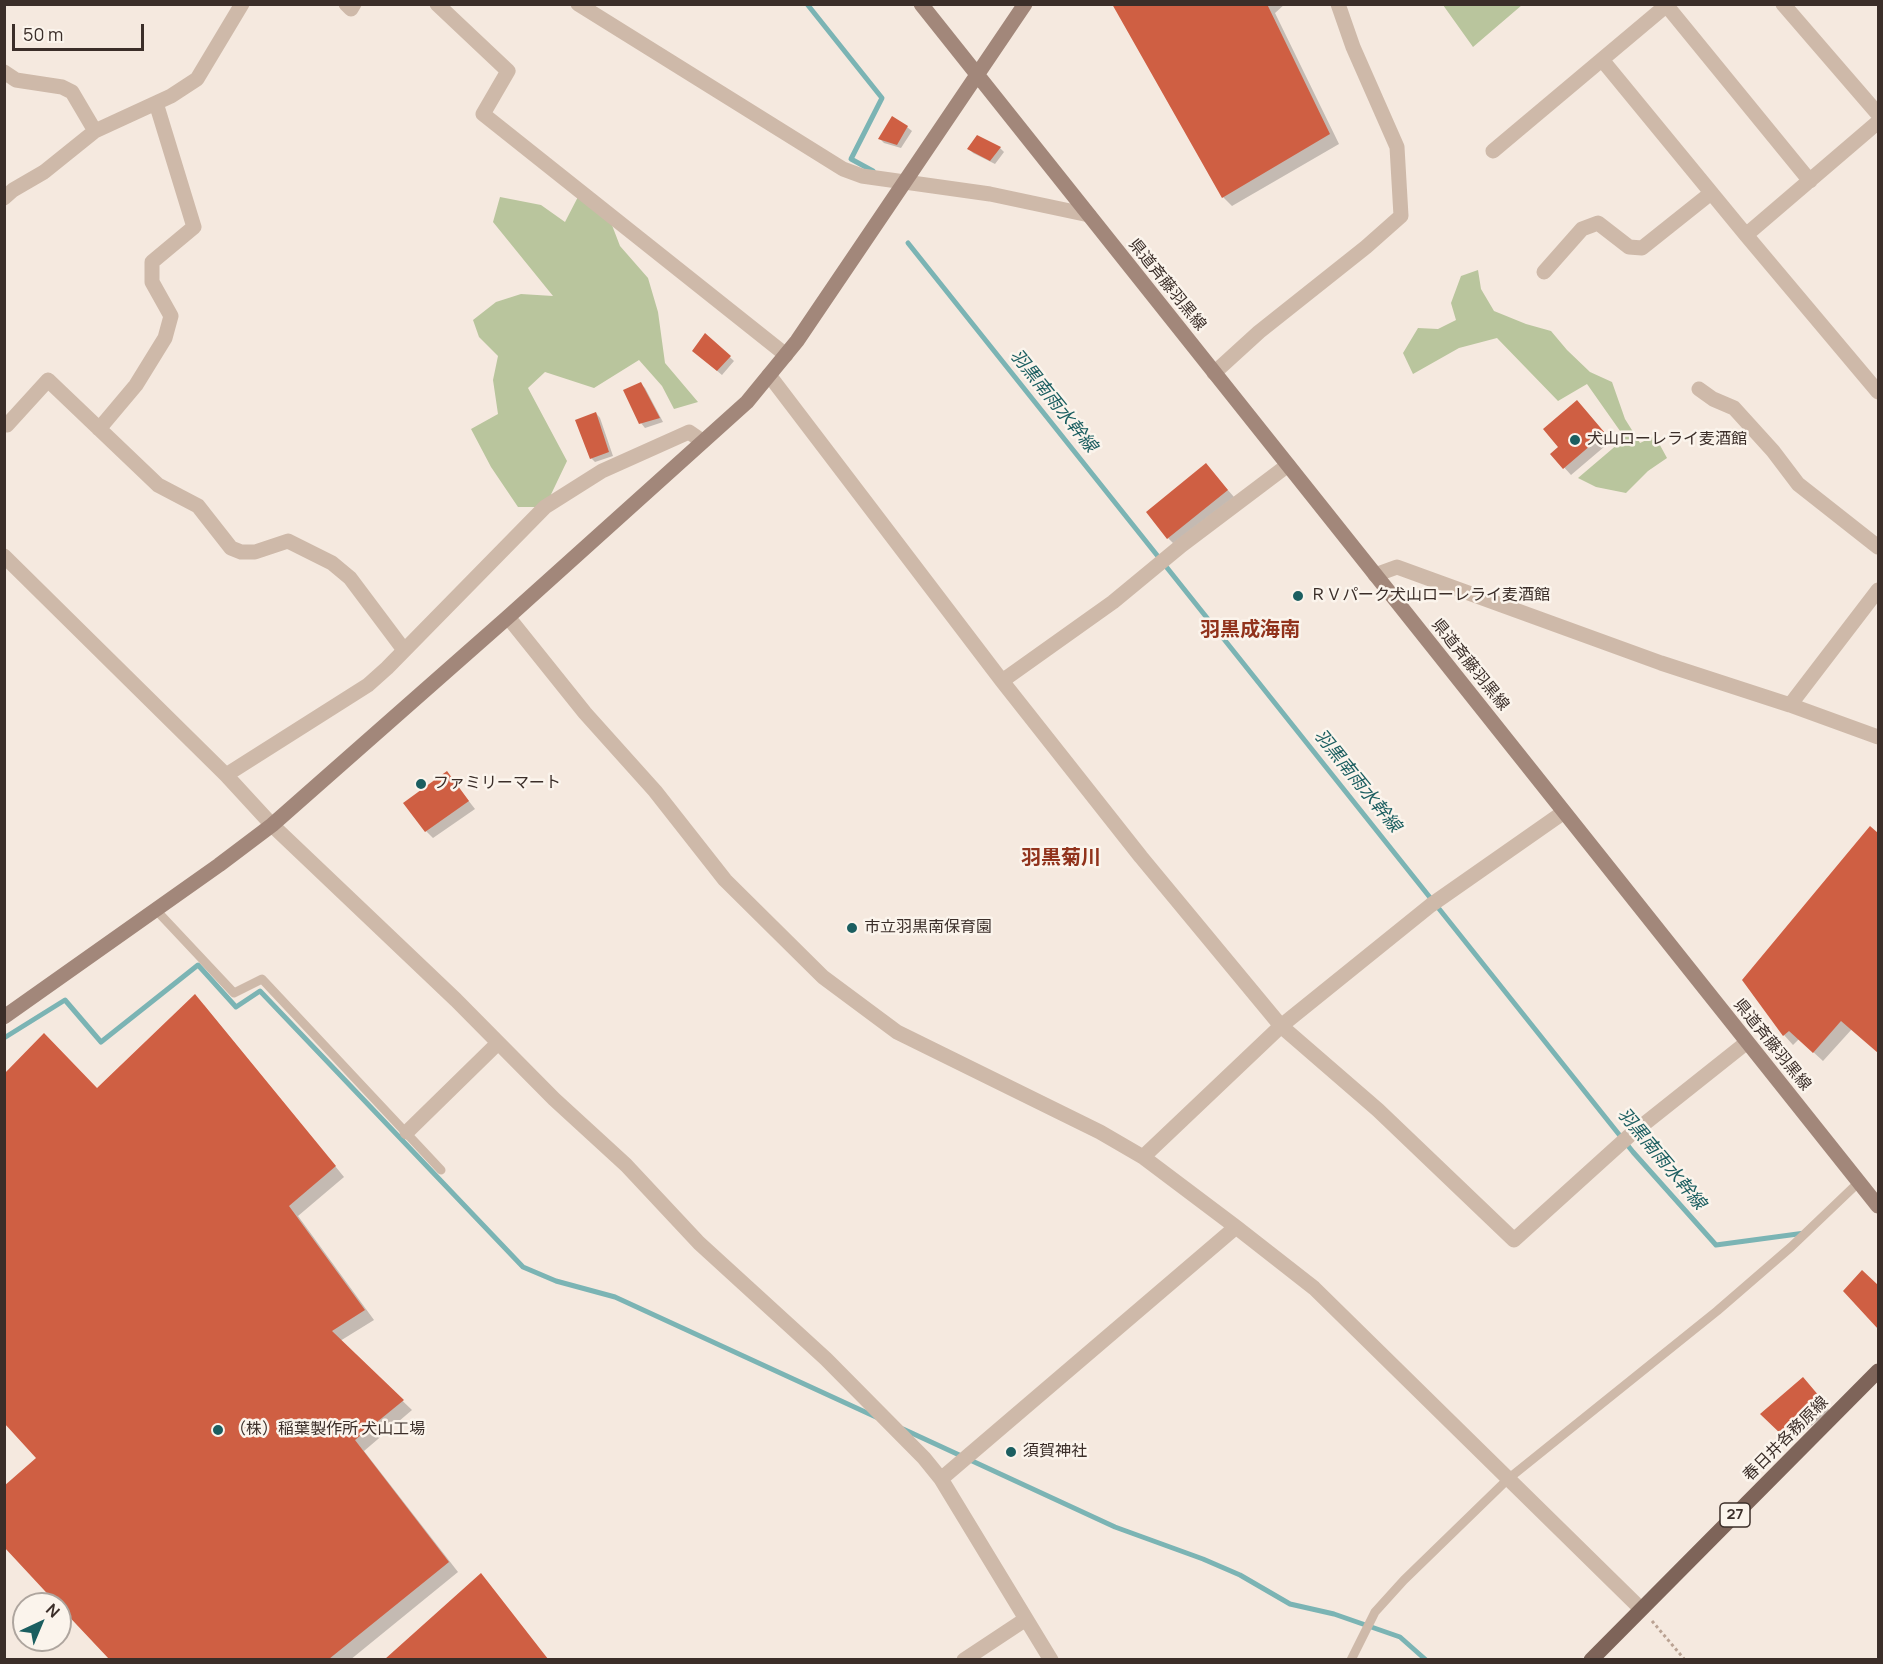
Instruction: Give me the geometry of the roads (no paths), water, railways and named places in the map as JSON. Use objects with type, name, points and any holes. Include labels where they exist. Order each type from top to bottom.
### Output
[{"type":"main road","name":"県道斉藤羽黒線","points":[[921,4],[1878,1206]]},
{"type":"main road","points":[[4,1017],[272,825],[747,402],[786,355],[831,292],[1025,4]]},
{"type":"main road","name":"春日井各務原線","points":[[1591,1659],[1878,1371]]},
{"type":"street","points":[[4,198],[13,190],[44,172],[95,131],[156,103],[197,80],[242,4]]},
{"type":"street","points":[[346,4],[351,9],[354,4]]},
{"type":"street","points":[[436,4],[508,71],[483,114],[786,355]]},
{"type":"street","points":[[578,4],[843,169],[862,176],[990,194],[1089,215]]},
{"type":"street","points":[[1214,373],[1258,332],[1366,247],[1401,216],[1397,147],[1353,47],[1338,4]]},
{"type":"street","points":[[1783,4],[1878,114]]},
{"type":"street","points":[[1493,150],[1603,61],[1660,8],[1810,181]]},
{"type":"street","points":[[1603,61],[1878,392]]},
{"type":"street","points":[[4,72],[16,80],[62,87],[72,93],[95,131]]},
{"type":"street","points":[[99,429],[136,385],[165,338],[171,316],[152,282],[152,262],[194,227],[156,103]]},
{"type":"street","points":[[1746,235],[1878,122]]},
{"type":"street","points":[[1544,272],[1582,229],[1598,223],[1629,248],[1642,248],[1711,193]]},
{"type":"street","points":[[769,375],[1002,681],[1141,857],[1281,1026],[1378,1110],[1514,1240],[1624,1140],[1746,1043]]},
{"type":"street","points":[[4,423],[7,425],[48,380],[158,484],[198,506],[231,548],[242,552],[255,552],[288,541],[332,562],[351,578],[404,650]]},
{"type":"street","points":[[1699,389],[1713,399],[1734,408],[1773,451],[1798,484],[1878,547]]},
{"type":"street","points":[[226,775],[368,685],[545,507],[602,471],[689,432],[702,441]]},
{"type":"street","points":[[1002,681],[1113,602],[1162,561],[1288,465]]},
{"type":"street","points":[[4,556],[226,775],[272,825],[554,1099],[626,1165],[699,1243],[826,1359],[924,1458],[941,1479],[1052,1659]]},
{"type":"street","points":[[1375,575],[1397,567],[1651,659],[1878,736]]},
{"type":"street","points":[[1790,705],[1878,590]]},
{"type":"street","points":[[508,617],[585,713],[655,791],[725,880],[823,977],[897,1032],[1100,1132],[1143,1157],[1236,1227],[1314,1288],[1641,1609]]},
{"type":"street","points":[[1143,1157],[1281,1026],[1436,902],[1564,812]]},
{"type":"street","points":[[407,1132],[498,1043]]},
{"type":"street","points":[[941,1479],[1236,1227]]},
{"type":"street","points":[[964,1659],[1026,1619]]},
{"type":"lane","points":[[156,910],[234,993],[262,980],[441,1170]]},
{"type":"lane","points":[[1351,1659],[1370,1619],[1404,1580],[1508,1479],[1717,1311],[1791,1247],[1859,1182]]},
{"type":"waterway","name":"羽黒南雨水幹線","points":[[807,4],[882,98],[851,159],[873,171]]},
{"type":"waterway","name":"羽黒南雨水幹線","points":[[908,243],[1633,1152],[1716,1245],[1805,1233]]},
{"type":"waterway","points":[[4,1038],[65,1000],[101,1042],[198,965],[236,1007],[260,991],[523,1267],[556,1281],[615,1297],[876,1417]]},
{"type":"waterway","points":[[903,1429],[1115,1527],[1240,1575],[1290,1604],[1334,1614],[1400,1637],[1426,1660]]},
{"type":"place","name":"犬山ローレライ麦酒館","points":[[1575,440]]},
{"type":"place","name":"ＲＶパーク犬山ローレライ麦酒館","points":[[1298,596]]},
{"type":"place","name":"ファミリーマート","points":[[421,784]]},
{"type":"place","name":"市立羽黒南保育園","points":[[852,928]]},
{"type":"place","name":"（株）稲葉製作所 犬山工場","points":[[218,1430]]},
{"type":"place","name":"須賀神社","points":[[1011,1452]]},
{"type":"district","name":"羽黒成海南","points":[[1250,630]]},
{"type":"district","name":"羽黒菊川","points":[[1061,858]]}]
